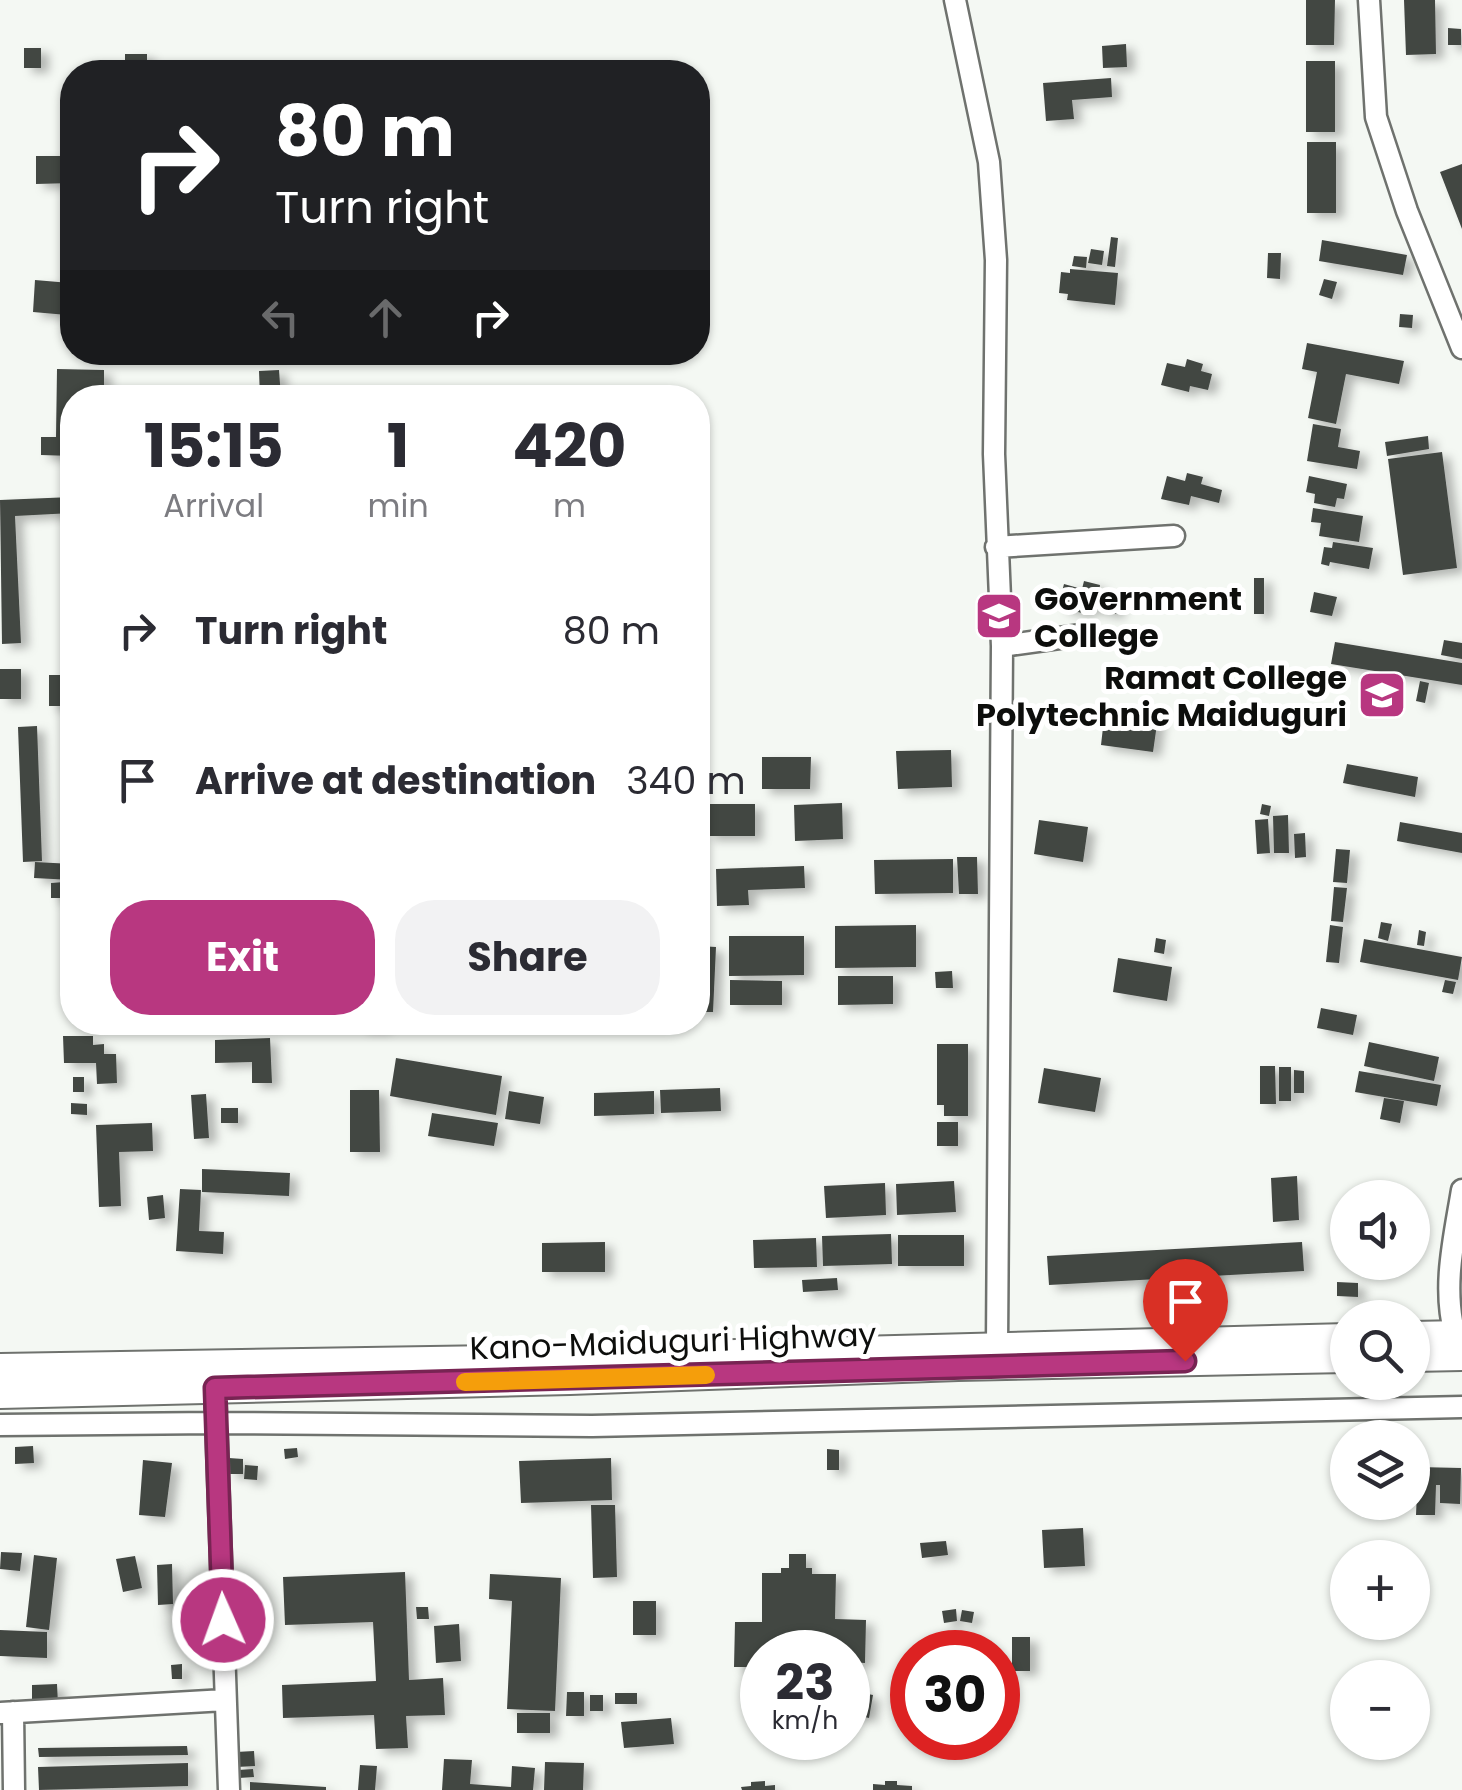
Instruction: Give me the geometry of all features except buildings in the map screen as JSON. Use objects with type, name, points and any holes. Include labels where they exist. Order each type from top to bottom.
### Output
[{"type":"highway","name":"Kano-Maiduguri Highway","points":[[0,1368],[549,1359],[1330,1338]]},
{"type":"highway","points":[[1430,1338],[1460,1342]]},
{"type":"highway","points":[[1430,1351],[1460,1342]]},
{"type":"highway","name":"Kano-Maiduguri Highway","points":[[0,1394],[1330,1358]]},
{"type":"street","points":[[955,0],[990,162],[996,260],[994,454],[1002,646],[997,1346]]},
{"type":"street","points":[[1369,0],[1376,117],[1407,211],[1462,348]]},
{"type":"street","points":[[996,547],[1174,536]]},
{"type":"street","points":[[1002,646],[1081,635]]},
{"type":"street","points":[[1460,1342],[1448,1296],[1462,1190]]},
{"type":"street","points":[[215,1388],[228,1790]]},
{"type":"street","points":[[0,1425],[592,1426],[1462,1407]]},
{"type":"street","points":[[14,1790],[6,1713],[225,1700]]},
{"type":"slow traffic","points":[[465,1382],[706,1375]]},
{"type":"place","name":"Government College","points":[[999,616]]},
{"type":"place","name":"Ramat College Polytechnic Maiduguri","points":[[1382,695]]},
{"type":"route","points":[[223,1620],[215,1388],[1185,1361]]}]
